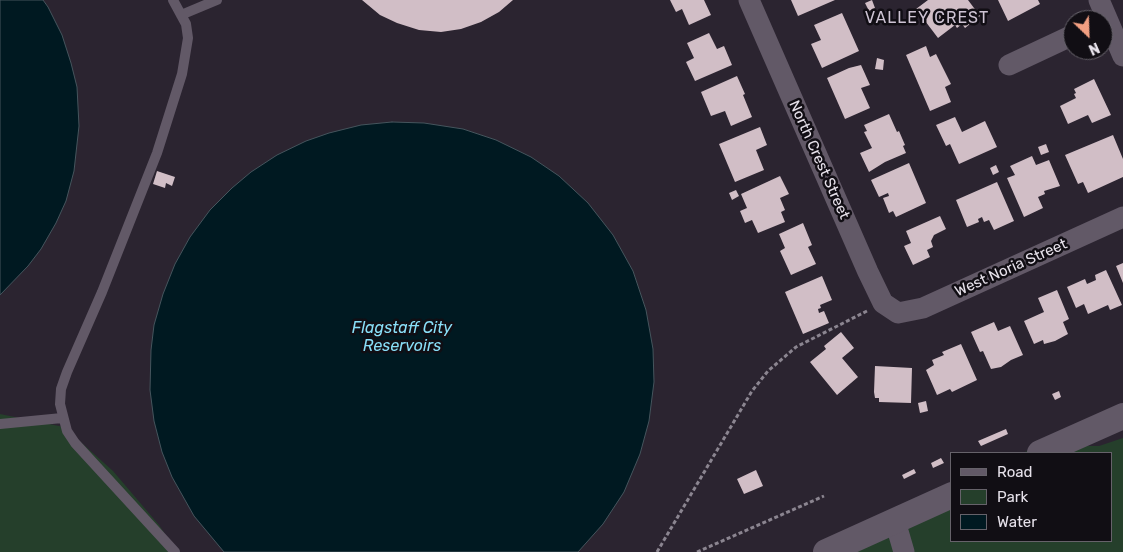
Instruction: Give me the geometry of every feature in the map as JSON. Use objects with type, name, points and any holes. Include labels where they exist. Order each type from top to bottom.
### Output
[{"type":"street","name":"North Crest Street","points":[[749,0],[864,263],[891,308]]},
{"type":"street","points":[[1113,34],[1123,56]]},
{"type":"street","points":[[1009,65],[1063,40]]},
{"type":"street","name":"West Noria Street","points":[[891,308],[923,308],[1123,217]]},
{"type":"street","points":[[1042,452],[1123,416]]},
{"type":"street","points":[[826,552],[950,495]]},
{"type":"street","points":[[895,521],[904,552]]},
{"type":"lane","points":[[173,0],[186,24],[188,38],[182,74],[156,153],[102,292],[61,390],[62,418],[75,443],[175,552]]},
{"type":"lane","points":[[181,15],[217,0]]},
{"type":"lane","points":[[0,424],[62,418]]},
{"type":"path","points":[[657,552],[752,391],[768,371],[796,347],[891,308]]},
{"type":"path","points":[[698,552],[824,496]]},
{"type":"green space","points":[[0,414],[64,427],[113,471],[159,525],[177,552],[0,552]]},
{"type":"green space","points":[[1123,438],[1123,552],[836,552],[950,485],[950,542],[1113,542],[1113,452],[1025,452],[1041,446],[1099,446]]},
{"type":"water","points":[[0,0],[43,0],[48,7],[62,35],[71,63],[77,87],[79,126],[74,171],[66,201],[56,223],[41,249],[28,266],[0,295]]},
{"type":"water","name":"Flagstaff City Reservoirs","points":[[392,122],[424,123],[463,129],[496,140],[531,157],[559,176],[588,203],[613,235],[633,271],[646,310],[653,349],[654,382],[649,421],[640,454],[624,492],[603,524],[578,552],[224,552],[194,516],[172,477],[162,452],[154,421],[150,390],[151,350],[154,325],[163,294],[175,264],[190,237],[210,210],[232,188],[251,172],[277,155],[306,141],[329,133],[361,125]]},
{"type":"building","points":[[362,0],[513,0],[499,12],[481,22],[461,29],[441,32],[419,30],[397,23],[380,15]]},
{"type":"building","points":[[670,0],[704,0],[711,15],[689,25],[682,9],[676,12]]},
{"type":"building","points":[[791,0],[835,0],[798,16]]},
{"type":"building","points":[[872,0],[875,8],[869,11],[865,3]]},
{"type":"building","points":[[928,0],[968,0],[980,16],[965,28],[962,24],[957,28],[955,25],[938,38],[916,9]]},
{"type":"building","points":[[998,0],[1038,0],[1040,4],[1008,21]]},
{"type":"building","points":[[842,13],[859,51],[822,68],[811,44],[821,40],[814,25]]},
{"type":"building","points":[[709,33],[717,49],[724,46],[732,65],[695,81],[686,62],[694,58],[687,43]]},
{"type":"building","points":[[926,46],[930,57],[936,54],[951,84],[945,87],[951,102],[930,111],[906,55]]},
{"type":"building","points":[[877,58],[884,60],[883,70],[875,69]]},
{"type":"building","points":[[861,65],[870,85],[861,88],[870,108],[845,119],[827,78]]},
{"type":"building","points":[[737,76],[752,117],[731,126],[725,111],[711,116],[701,92]]},
{"type":"building","points":[[1094,79],[1111,115],[1092,123],[1088,115],[1068,124],[1060,106],[1076,98],[1074,89]]},
{"type":"building","points":[[889,114],[897,132],[899,131],[906,153],[885,162],[869,172],[860,153],[872,148],[864,132],[867,131],[864,125]]},
{"type":"building","points":[[955,117],[962,132],[985,121],[997,147],[959,164],[950,144],[946,146],[936,125]]},
{"type":"building","points":[[760,127],[767,145],[756,150],[764,170],[735,182],[719,144]]},
{"type":"building","points":[[1113,135],[1123,159],[1123,177],[1088,193],[1083,182],[1078,184],[1065,155]]},
{"type":"building","points":[[1046,144],[1049,152],[1041,155],[1038,147]]},
{"type":"building","points":[[1032,156],[1036,165],[1049,160],[1060,186],[1044,191],[1045,194],[1038,197],[1043,208],[1024,217],[1007,178],[1015,175],[1010,166]]},
{"type":"building","points":[[909,163],[926,203],[896,217],[893,211],[889,213],[883,198],[889,196],[888,193],[879,197],[871,180]]},
{"type":"building","points":[[996,165],[999,172],[993,175],[990,168]]},
{"type":"building","points":[[157,171],[175,177],[172,186],[166,183],[165,188],[153,184]]},
{"type":"building","points":[[780,176],[789,194],[780,198],[785,210],[781,212],[785,222],[758,233],[752,220],[745,223],[740,211],[747,208],[741,194]]},
{"type":"building","points":[[997,182],[1014,221],[994,230],[989,220],[984,222],[982,217],[978,219],[979,222],[967,227],[956,200]]},
{"type":"building","points":[[736,190],[739,196],[732,200],[729,193]]},
{"type":"building","points":[[940,216],[946,229],[934,235],[931,241],[933,247],[927,250],[930,257],[913,265],[904,246],[911,243],[906,231]]},
{"type":"building","points":[[803,223],[812,245],[808,247],[816,264],[791,275],[780,251],[785,248],[779,234]]},
{"type":"building","points":[[1123,263],[1123,283],[1116,266]]},
{"type":"building","points":[[1106,270],[1122,305],[1110,310],[1108,305],[1088,314],[1084,304],[1076,308],[1067,287],[1085,279],[1087,284],[1096,280],[1095,275]]},
{"type":"building","points":[[822,276],[832,300],[820,305],[821,308],[818,309],[819,313],[824,311],[829,323],[803,334],[785,292]]},
{"type":"building","points":[[1057,290],[1069,319],[1063,322],[1068,334],[1055,341],[1044,344],[1043,340],[1034,344],[1024,321],[1044,312],[1038,298]]},
{"type":"building","points":[[994,322],[998,331],[1010,326],[1023,355],[1001,367],[991,369],[983,351],[980,352],[971,332]]},
{"type":"building","points":[[841,332],[854,348],[842,358],[858,377],[837,395],[810,362],[826,349],[824,346]]},
{"type":"building","points":[[961,344],[977,380],[952,392],[950,389],[937,395],[926,370],[934,365],[932,360],[944,355],[942,352]]},
{"type":"building","points":[[875,366],[912,368],[911,403],[879,402],[879,398],[875,398]]},
{"type":"building","points":[[1059,391],[1061,397],[1055,400],[1052,394]]},
{"type":"building","points":[[926,401],[928,411],[920,413],[918,403]]},
{"type":"building","points":[[1006,429],[1008,434],[981,446],[978,441]]},
{"type":"building","points":[[941,458],[944,463],[933,468],[931,463]]},
{"type":"building","points":[[914,469],[916,473],[904,479],[902,475]]},
{"type":"building","points":[[756,470],[763,486],[744,494],[737,479]]},
{"type":"district","name":"VALLEY CREST","points":[[927,18]]}]
